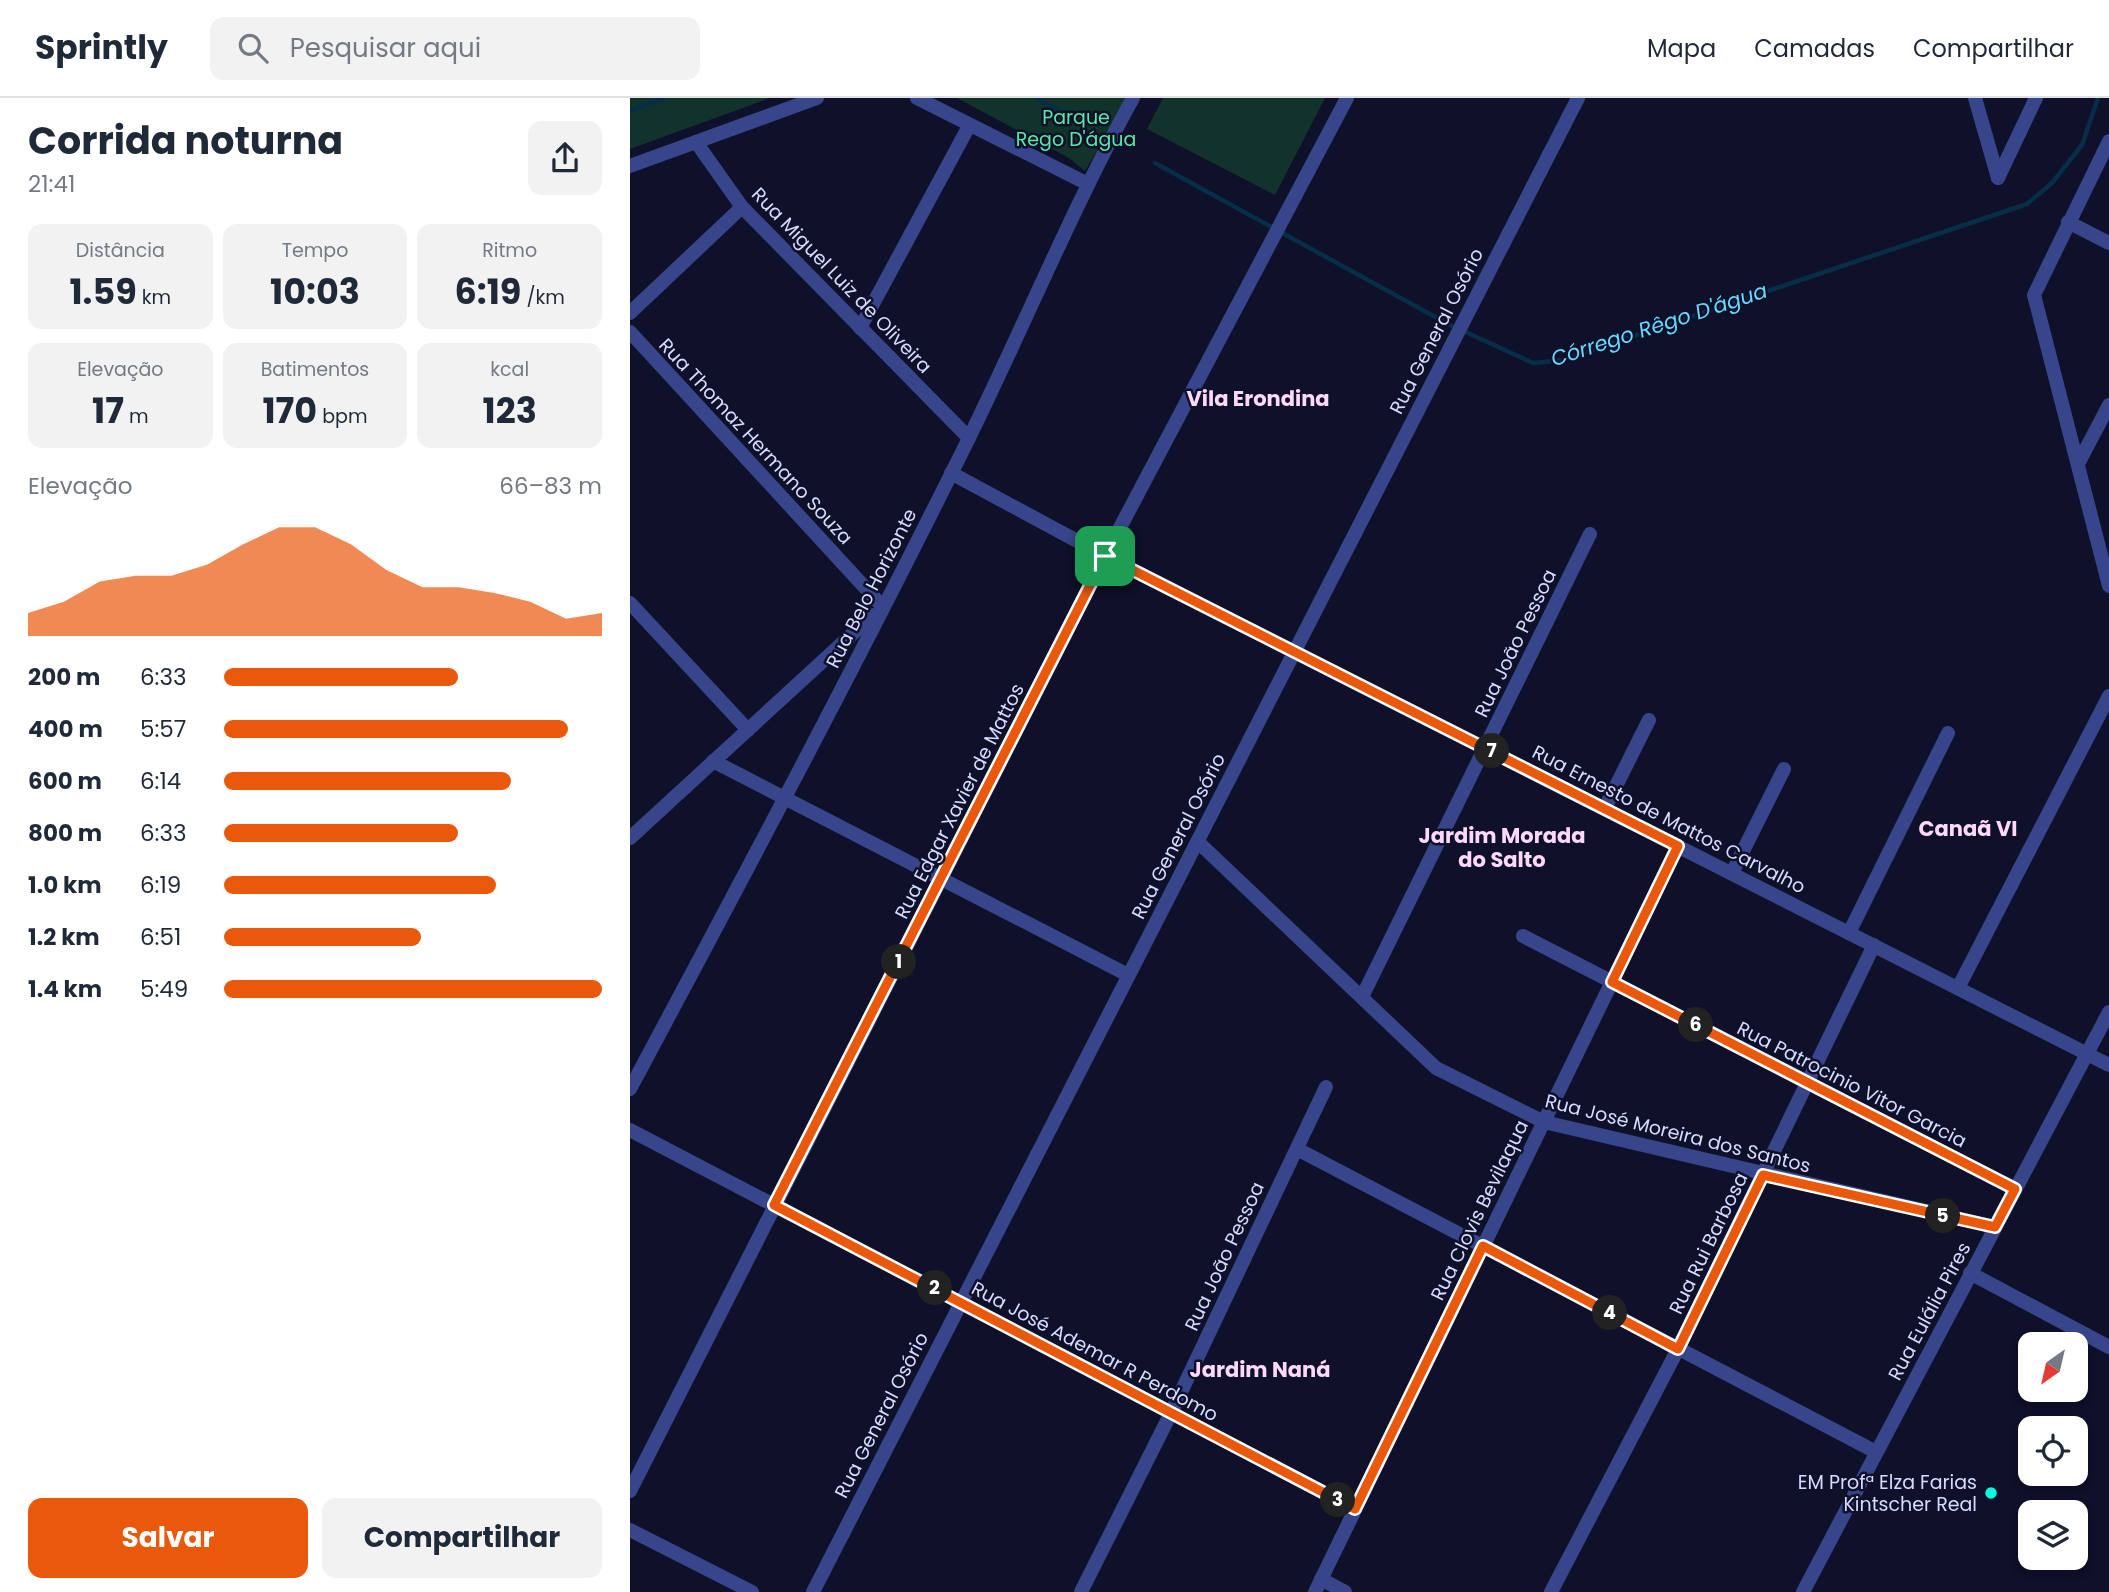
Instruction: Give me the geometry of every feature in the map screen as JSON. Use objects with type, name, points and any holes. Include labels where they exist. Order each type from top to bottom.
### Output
[{"type":"street","points":[[630,166],[817,98]]},
{"type":"street","points":[[917,98],[1088,184]]},
{"type":"street","name":"Rua Belo Horizonte","points":[[630,1089],[786,798],[951,474],[1088,184],[1133,98]]},
{"type":"street","name":"Rua Edgar Xavier de Mattos","points":[[630,1492],[1105,556],[1347,98]]},
{"type":"street","name":"Rua General Osório","points":[[813,1592],[1578,98]]},
{"type":"street","points":[[1975,98],[1998,178],[2036,98]]},
{"type":"street","points":[[860,328],[969,126]]},
{"type":"street","points":[[2109,141],[2034,295],[2109,586]]},
{"type":"street","name":"Rua Miguel Luiz de Oliveira","points":[[696,142],[742,207],[969,438]]},
{"type":"street","points":[[630,313],[742,207]]},
{"type":"street","points":[[2068,222],[2109,243]]},
{"type":"street","name":"Rua Thomaz Hermano Souza","points":[[630,332],[882,606]]},
{"type":"street","points":[[2079,462],[2109,405]]},
{"type":"street","name":"Rua Ernesto de Mattos Carvalho","points":[[951,474],[1105,556],[2109,1065]]},
{"type":"street","name":"Rua João Pessoa","points":[[1363,995],[1590,534]]},
{"type":"street","points":[[630,603],[748,730]]},
{"type":"street","points":[[630,838],[882,606]]},
{"type":"street","points":[[1958,988],[2109,696]]},
{"type":"street","points":[[1605,808],[1649,720]]},
{"type":"street","points":[[1849,933],[1948,733]]},
{"type":"street","points":[[713,761],[1128,975]]},
{"type":"street","points":[[1732,873],[1784,769]]},
{"type":"street","name":"Rua José Moreira dos Santos","points":[[1198,842],[1363,995],[1436,1068],[1544,1122],[1995,1227]]},
{"type":"street","name":"Rua Clovis Bevilaqua","points":[[1318,1586],[1678,846]]},
{"type":"street","name":"Rua Patrocinio Vitor Garcia","points":[[1523,936],[2015,1189]]},
{"type":"street","name":"Rua Rui Barbosa","points":[[1551,1592],[1678,1349],[1763,1175],[1805,1081],[1874,945]]},
{"type":"street","name":"Rua Eulália Pires","points":[[1803,1592],[2109,1012]]},
{"type":"street","name":"Rua João Pessoa","points":[[1080,1592],[1171,1413],[1326,1087]]},
{"type":"street","name":"Rua José Ademar R Perdomo","points":[[630,1130],[1355,1509]]},
{"type":"street","points":[[1297,1149],[1876,1452]]},
{"type":"street","points":[[1970,1273],[2109,1346]]},
{"type":"street","points":[[630,1530],[752,1592]]},
{"type":"street","points":[[1318,1586],[1345,1592]]},
{"type":"green space","points":[[630,98],[770,98],[630,149]]},
{"type":"green space","name":"Parque Rego D'água","points":[[957,98],[1128,98],[1085,171],[1069,158]]},
{"type":"green space","points":[[1163,98],[1325,98],[1275,195],[1147,129]]},
{"type":"waterway","points":[[630,111],[664,98]]},
{"type":"waterway","points":[[1036,98],[1084,124]]},
{"type":"waterway","name":"Córrego Rêgo D'água","points":[[1155,163],[1448,324],[1533,363],[1562,360],[2027,204],[2052,183],[2082,145],[2098,98]]},
{"type":"place","name":"EM Profª Elza Farias Kintscher Real","points":[[1991,1493]]},
{"type":"district","name":"Vila Erondina","points":[[1258,399]]},
{"type":"district","name":"Canaã VI","points":[[1968,829]]},
{"type":"district","name":"Jardim Morada do Salto","points":[[1502,848]]},
{"type":"district","name":"Jardim Naná","points":[[1260,1370]]},
{"type":"route","points":[[1105,556],[1678,846],[1612,982],[2015,1189],[1995,1227],[1763,1175],[1678,1349],[1483,1246],[1355,1509],[774,1205],[1105,556]]}]
